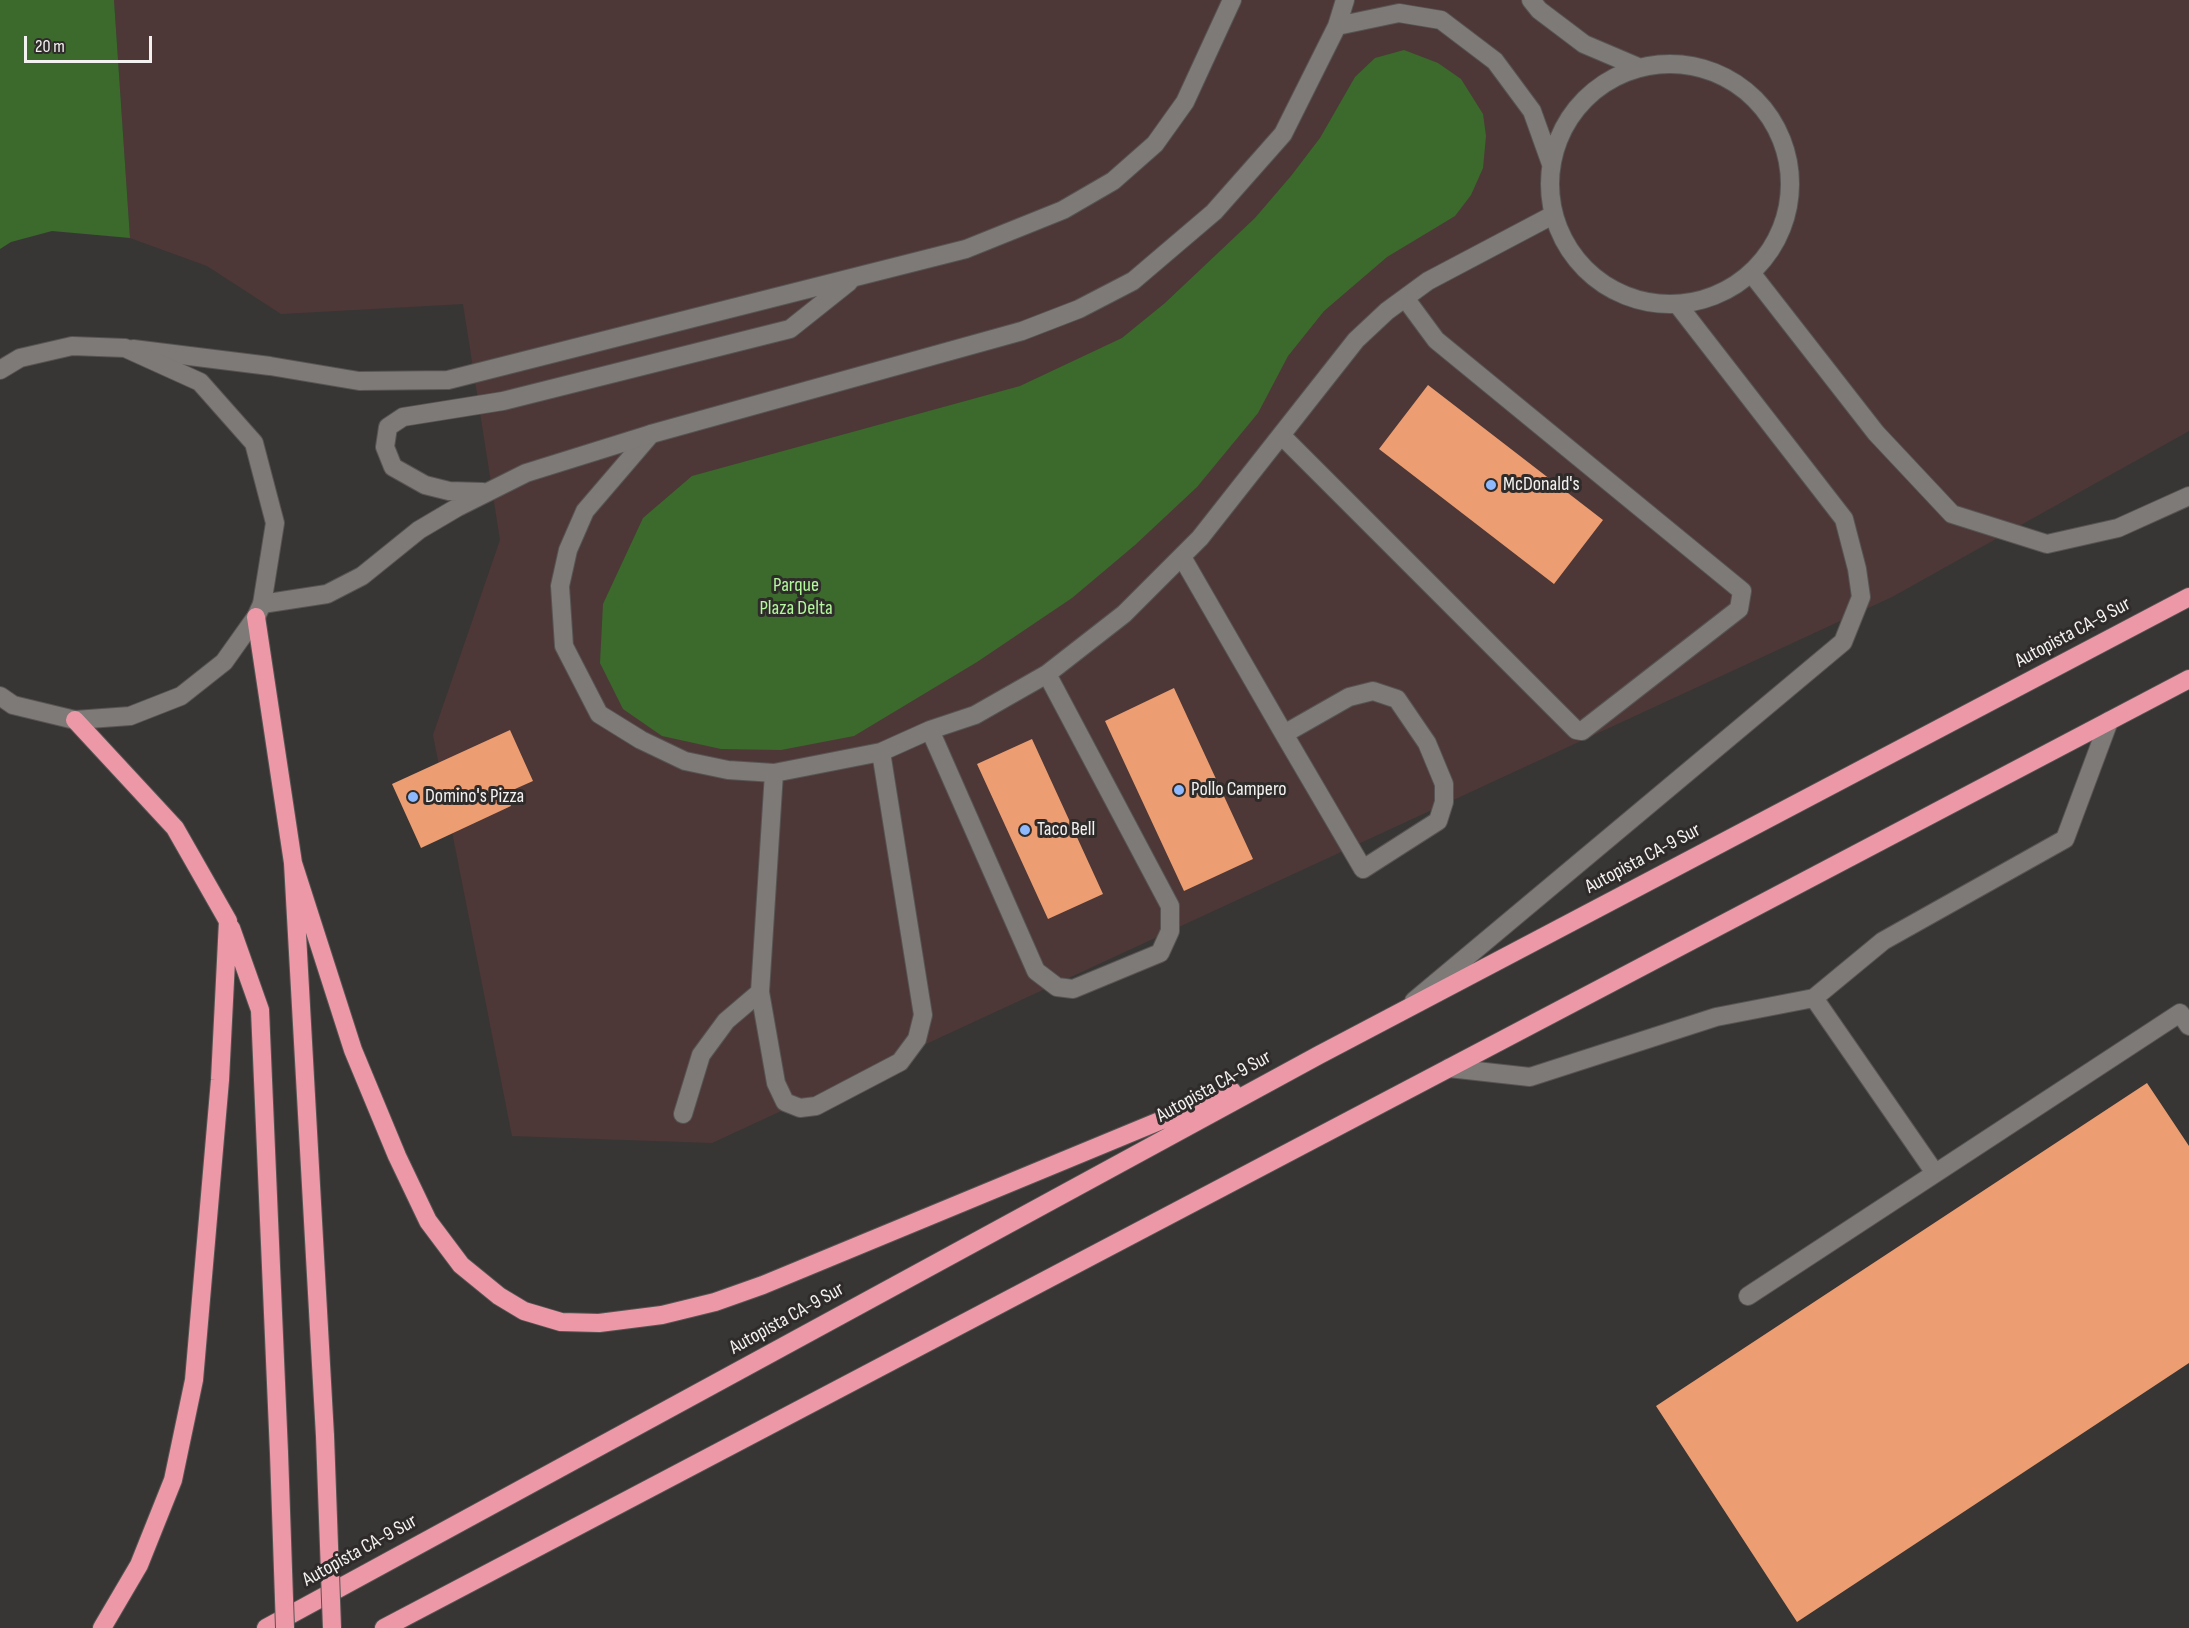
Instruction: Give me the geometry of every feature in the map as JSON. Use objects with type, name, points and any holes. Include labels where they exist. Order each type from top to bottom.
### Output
[{"type":"highway","name":"Autopista CA-9 Sur","points":[[266,1628],[1319,1055],[2189,597]]},
{"type":"highway","points":[[259,610],[293,863],[299,1008],[325,1436],[332,1628]]},
{"type":"highway","points":[[384,1628],[404,1622],[2189,679]]},
{"type":"highway","points":[[75,720],[176,828],[228,921],[260,1010],[285,1628]]},
{"type":"highway","points":[[293,863],[353,1050],[397,1156],[428,1221],[461,1265],[499,1296],[524,1311],[561,1322],[599,1323],[662,1315],[725,1299],[1319,1055]]},
{"type":"highway","points":[[102,1628],[139,1565],[173,1480],[194,1380],[220,1080],[228,921]]},
{"type":"street","points":[[0,370],[20,358],[72,346],[125,348],[281,367],[359,381],[448,380],[966,249],[1062,210],[1113,181],[1155,144],[1185,102],[1232,0]]},
{"type":"street","points":[[259,610],[327,594],[362,576],[419,530],[486,492],[526,473],[651,434],[1022,331],[1079,309],[1133,280],[1214,212],[1283,134],[1336,26],[1345,0]]},
{"type":"street","points":[[1531,0],[1539,10],[1584,44],[1638,67]]},
{"type":"street","points":[[1336,26],[1399,13],[1441,20],[1495,61],[1532,111],[1551,164]]},
{"type":"street","points":[[1684,63],[1728,77],[1763,106],[1785,146],[1791,192],[1780,237],[1752,274],[1718,296],[1678,305],[1637,301],[1599,283],[1571,253],[1553,215],[1549,189],[1551,164],[1562,131],[1581,103],[1607,81],[1638,67],[1684,63]]},
{"type":"street","points":[[651,434],[585,511],[568,550],[560,586],[564,646],[599,714],[641,740],[685,760],[728,770],[774,773],[881,752],[930,730],[975,714],[1047,674],[1124,614],[1200,538],[1356,340],[1428,281],[1553,215]]},
{"type":"street","points":[[1752,274],[1876,433],[1952,514],[2047,544],[2118,528],[2189,496]]},
{"type":"street","points":[[486,492],[449,491],[425,485],[393,467],[385,447],[388,427],[403,417],[411,415],[502,401],[790,329],[856,277]]},
{"type":"street","points":[[1281,435],[1576,730],[1582,731],[1739,609],[1742,591],[1436,340],[1405,298]]},
{"type":"street","points":[[1396,1015],[1843,642],[1861,597],[1857,569],[1844,519],[1678,305]]},
{"type":"street","points":[[4,701],[75,720],[130,716],[181,696],[224,662],[259,610],[275,523],[254,443],[200,381],[125,348]]},
{"type":"street","points":[[1182,557],[1284,734],[1363,869],[1438,821],[1444,802],[1444,784],[1426,743],[1397,699],[1373,691],[1349,697],[1284,734]]},
{"type":"street","points":[[930,730],[1036,971],[1057,987],[1073,989],[1160,953],[1170,931],[1170,906],[1047,674]]},
{"type":"street","points":[[1449,1068],[1530,1077],[1716,1017],[1814,998],[1883,941],[2066,839],[2109,721]]},
{"type":"street","points":[[774,773],[760,992],[776,1083],[785,1102],[800,1108],[816,1106],[900,1062],[917,1039],[923,1015],[881,752]]},
{"type":"street","points":[[683,1114],[700,1055],[726,1021],[760,992]]},
{"type":"street","points":[[1814,998],[1935,1173]]},
{"type":"street","points":[[1748,1296],[2180,1013],[2189,1026]]},
{"type":"shaded area","points":[[114,0],[2189,0],[2189,431],[1892,597],[712,1143],[512,1136],[433,735],[500,540],[463,304],[281,314],[207,266],[130,238]]},
{"type":"green space","points":[[0,0],[114,0],[130,238],[52,231],[11,242],[0,249]]},
{"type":"green space","name":"Parque Plaza Delta","points":[[1404,50],[1438,63],[1461,79],[1483,114],[1486,136],[1483,168],[1471,195],[1455,216],[1387,257],[1324,311],[1288,356],[1258,413],[1197,487],[1135,545],[1072,598],[977,662],[854,736],[781,750],[721,749],[662,736],[623,709],[600,663],[603,604],[643,518],[692,476],[1020,386],[1122,338],[1165,303],[1255,218],[1320,138],[1355,77],[1375,58]]},
{"type":"building","name":"McDonald's","points":[[1428,385],[1603,520],[1554,584],[1379,449]]},
{"type":"building","name":"Pollo Campero","points":[[1174,688],[1253,859],[1184,891],[1105,721]]},
{"type":"building","points":[[510,730],[533,781],[506,793],[511,806],[421,848],[392,784]]},
{"type":"building","points":[[1032,739],[1103,894],[1048,919],[977,764]]},
{"type":"building","points":[[2147,1083],[2189,1146],[2189,1363],[1797,1622],[1656,1406]]},
{"type":"place","name":"McDonald's","points":[[1491,485]]},
{"type":"place","name":"Pollo Campero","points":[[1179,790]]},
{"type":"place","name":"Domino's Pizza","points":[[413,797]]},
{"type":"place","name":"Taco Bell","points":[[1025,830]]}]
